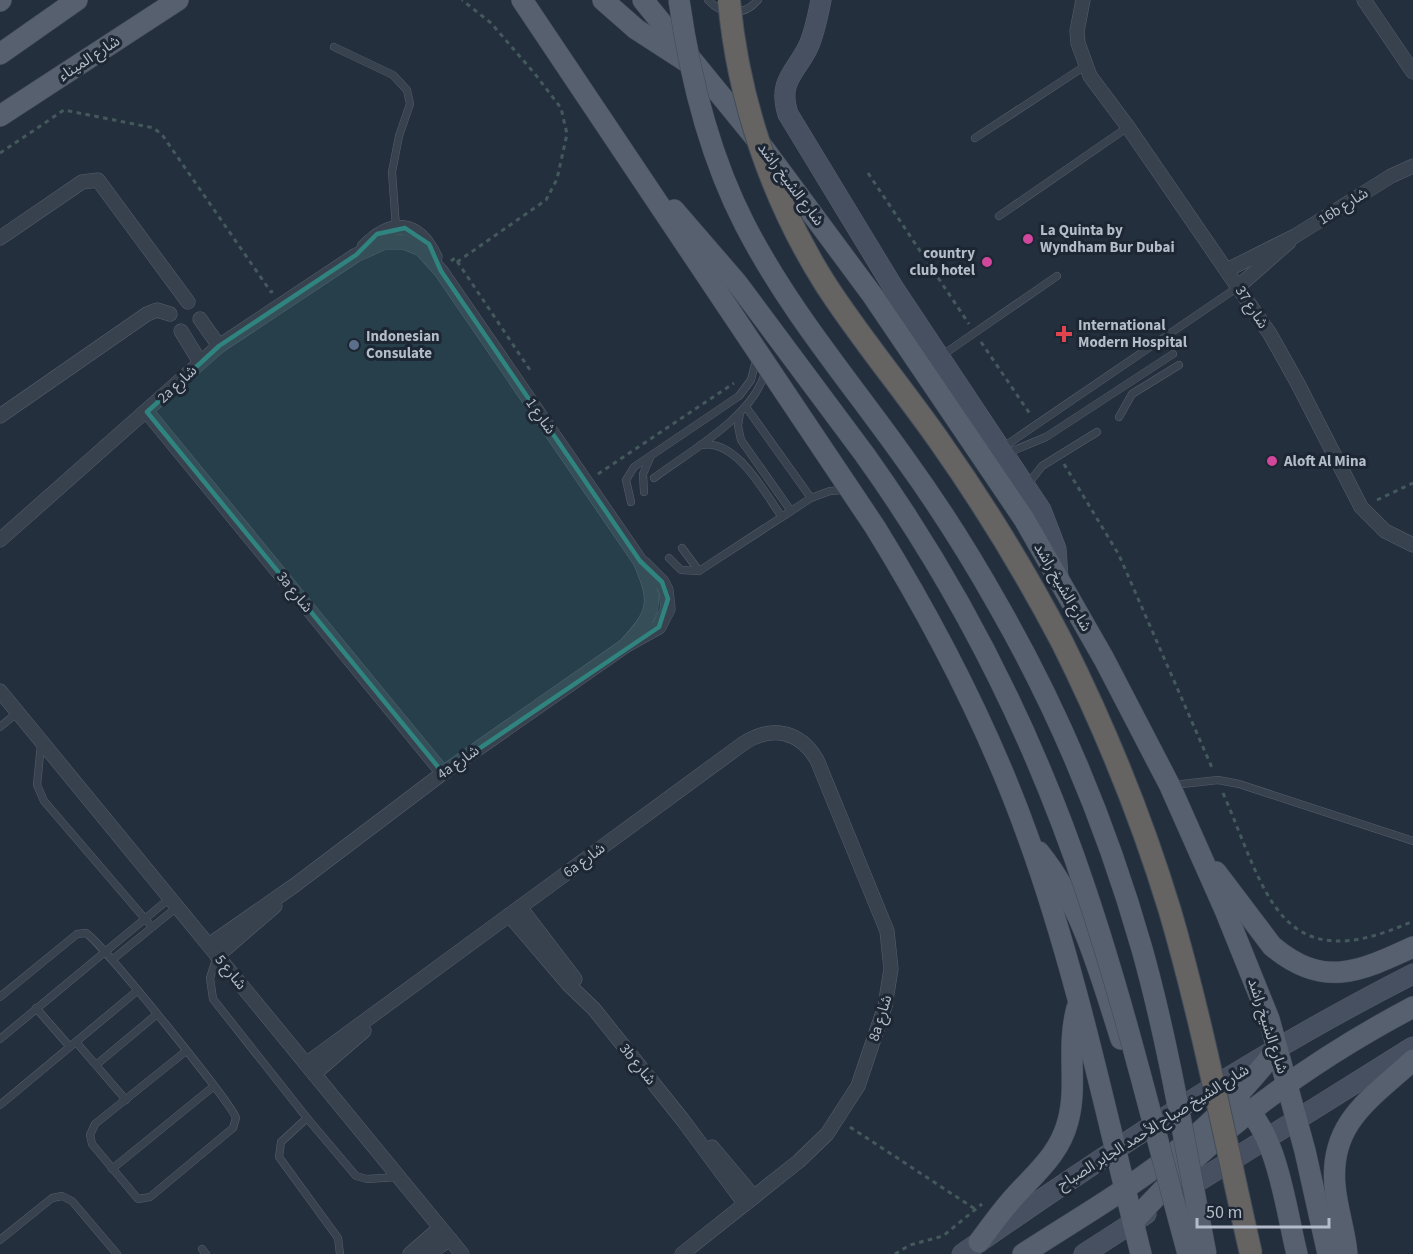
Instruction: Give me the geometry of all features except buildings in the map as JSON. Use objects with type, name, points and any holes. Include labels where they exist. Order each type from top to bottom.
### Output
[{"type":"highway","points":[[729,0],[735,49],[752,122],[771,176],[794,228],[837,301],[940,442],[1004,539],[1061,640],[1110,746],[1151,854],[1182,954],[1251,1254]]},
{"type":"main road","points":[[0,54],[77,0]]},
{"type":"main road","name":"شارع الميناء","points":[[0,116],[159,8],[178,0]]},
{"type":"main road","points":[[522,0],[851,490],[903,572],[959,676],[1007,783],[1028,837],[1064,948],[1141,1254]]},
{"type":"main road","points":[[603,0],[658,44],[704,72]]},
{"type":"main road","name":"شارع الشيخ راشد","points":[[643,0],[704,72],[819,220],[880,306],[980,452],[1058,577],[1104,659],[1170,786],[1248,964],[1287,1082],[1328,1254]]},
{"type":"main road","points":[[679,0],[700,106],[726,184],[744,222],[808,329],[905,458],[966,550],[1029,662],[1082,778],[1116,866],[1142,950],[1168,1060],[1206,1254]]},
{"type":"main road","points":[[821,0],[808,48],[787,80],[785,97],[788,114],[893,287],[941,356],[1041,510],[1052,536],[1058,577]]},
{"type":"main road","points":[[636,171],[671,206],[737,283],[865,455],[914,526],[959,601],[1045,781],[1086,891],[1188,1254]]},
{"type":"main road","points":[[1028,837],[1058,878],[1082,923],[1149,1128],[1173,1165],[1199,1180]]},
{"type":"main road","points":[[1200,855],[1230,888],[1262,936],[1295,962],[1320,970],[1346,972],[1371,967],[1413,947]]},
{"type":"main road","name":"شارع الشيخ صباح الأحمد الجابر الصباح","points":[[970,1248],[1114,1150],[1208,1091],[1277,1049],[1413,974]]},
{"type":"main road","points":[[970,1248],[1004,1208],[1043,1168],[1064,1132],[1072,1096],[1071,1037],[1078,1004]]},
{"type":"main road","points":[[1133,1222],[1173,1165],[1242,1105],[1287,1082],[1413,1007]]},
{"type":"main road","points":[[1084,1254],[1413,1047]]},
{"type":"main road","points":[[1242,1105],[1277,1049]]},
{"type":"main road","points":[[1347,1254],[1335,1186],[1338,1148],[1349,1121],[1359,1108],[1413,1060]]},
{"type":"main road","points":[[1208,1091],[1242,1105],[1268,1137],[1297,1254]]},
{"type":"main road","points":[[1023,1254],[1124,1188],[1173,1165]]},
{"type":"street","points":[[1083,0],[1077,31],[1084,66]]},
{"type":"street","points":[[1364,0],[1413,72]]},
{"type":"street","name":"شارع 37","points":[[1084,66],[1239,286],[1298,384],[1361,507],[1385,531],[1413,545]]},
{"type":"street","name":"16b شارع","points":[[1227,270],[1295,236],[1391,176],[1413,158]]},
{"type":"street","name":"16b شارع","points":[[1391,176],[1413,166]]},
{"type":"street","points":[[0,238],[82,182],[98,180],[188,302]]},
{"type":"street","name":"2a شارع","points":[[0,540],[5,531],[147,412],[219,346],[356,255],[377,234],[402,232]]},
{"type":"street","name":"شارع 1","points":[[402,232],[445,267],[640,561],[651,588],[652,607]]},
{"type":"street","name":"16b شارع","points":[[1239,286],[1295,236]]},
{"type":"street","points":[[0,416],[147,314],[157,310],[170,314]]},
{"type":"street","points":[[200,319],[219,346]]},
{"type":"street","points":[[181,331],[200,362]]},
{"type":"street","name":"3a شارع","points":[[147,412],[443,773]]},
{"type":"street","name":"شارع 1","points":[[640,561],[662,582],[668,599],[668,609]]},
{"type":"street","name":"4a شارع","points":[[625,646],[644,625],[652,607]]},
{"type":"street","name":"4a شارع","points":[[213,950],[443,773],[625,646],[659,627],[668,609]]},
{"type":"street","name":"شارع 5","points":[[0,691],[462,1254]]},
{"type":"street","name":"6a شارع","points":[[310,1069],[390,1004],[744,743],[764,733],[785,733]]},
{"type":"street","name":"8a شارع","points":[[682,1254],[814,1148],[839,1119],[858,1086],[885,1006],[891,969],[890,950],[881,913],[817,760],[804,742],[785,733]]},
{"type":"street","name":"3b شارع","points":[[515,911],[576,980],[594,1009],[749,1200]]},
{"type":"street","points":[[410,1254],[445,1233]]},
{"type":"street","points":[[429,1254],[445,1233]]},
{"type":"lane","points":[[708,0],[729,13],[746,10],[758,0]]},
{"type":"lane","points":[[334,47],[393,75],[407,90],[410,104],[399,135],[392,172],[402,232]]},
{"type":"lane","points":[[975,138],[1084,66]]},
{"type":"lane","points":[[999,216],[1128,127]]},
{"type":"lane","points":[[941,356],[1057,276]]},
{"type":"lane","points":[[1002,452],[1037,424],[1239,286]]},
{"type":"lane","points":[[1002,452],[1046,437],[1173,354]]},
{"type":"lane","points":[[654,478],[743,410],[761,384],[761,359]]},
{"type":"lane","points":[[631,502],[626,488],[629,473],[634,467],[739,396],[751,380],[761,359]]},
{"type":"lane","points":[[1119,417],[1132,394],[1179,365]]},
{"type":"lane","points":[[1114,393],[1124,409]]},
{"type":"lane","points":[[743,410],[811,498]]},
{"type":"lane","points":[[743,410],[738,426],[741,440],[790,511]]},
{"type":"lane","points":[[1026,489],[1037,470],[1097,432]]},
{"type":"lane","points":[[696,447],[714,443],[730,450],[782,517]]},
{"type":"lane","points":[[644,492],[642,474],[647,462],[656,452]]},
{"type":"lane","points":[[669,558],[681,570],[699,571],[811,498],[830,491],[851,490]]},
{"type":"lane","points":[[682,548],[699,571]]},
{"type":"lane","points":[[0,727],[18,712]]},
{"type":"lane","points":[[41,741],[37,785],[44,801],[152,927]]},
{"type":"lane","points":[[1170,786],[1218,780],[1250,787],[1413,841]]},
{"type":"lane","points":[[0,1039],[145,918],[174,902]]},
{"type":"lane","points":[[112,960],[152,927],[174,902]]},
{"type":"lane","points":[[0,997],[80,932],[89,934],[105,951],[235,1113],[233,1128],[159,1190],[146,1199],[138,1199],[92,1144],[91,1131],[95,1124],[186,1052]]},
{"type":"lane","points":[[213,950],[210,978],[213,999],[307,1118],[356,1176],[373,1180],[399,1177]]},
{"type":"lane","points":[[0,1105],[137,991]]},
{"type":"lane","points":[[36,1008],[70,1047]]},
{"type":"lane","points":[[96,1065],[156,1015]]},
{"type":"lane","points":[[76,1042],[126,1100]]},
{"type":"lane","points":[[112,1169],[214,1086]]},
{"type":"lane","points":[[307,1118],[282,1142],[279,1157],[338,1238],[340,1254]]},
{"type":"lane","points":[[0,1240],[52,1198],[62,1196],[72,1201],[117,1254]]},
{"type":"path","points":[[457,262],[546,201],[557,179],[567,134],[561,108],[535,74],[491,23],[462,0]]},
{"type":"path","points":[[0,153],[64,110],[153,128],[163,136],[271,292],[280,286]]},
{"type":"path","points":[[868,173],[1037,424]]},
{"type":"path","points":[[445,267],[455,258],[535,377]]},
{"type":"path","points":[[1058,455],[1119,555],[1272,904],[1294,929],[1315,940],[1365,939],[1413,921]]},
{"type":"path","points":[[593,464],[599,474]]},
{"type":"path","points":[[1361,507],[1413,483]]},
{"type":"path","points":[[839,1119],[975,1209]]},
{"type":"path","points":[[895,1254],[910,1245],[944,1236],[984,1202]]},
{"type":"highlighted area","points":[[405,228],[429,244],[441,271],[640,561],[662,582],[668,599],[659,627],[443,773],[147,412],[219,346],[356,255],[377,234]]},
{"type":"place","name":"La Quinta by Wyndham Bur Dubai","points":[[1028,239]]},
{"type":"place","name":"country club hotel","points":[[987,262]]},
{"type":"place","name":"International Modern Hospital","points":[[1064,334]]},
{"type":"place","name":"Indonesian Consulate","points":[[354,345]]},
{"type":"place","name":"Aloft Al Mina","points":[[1272,461]]}]
